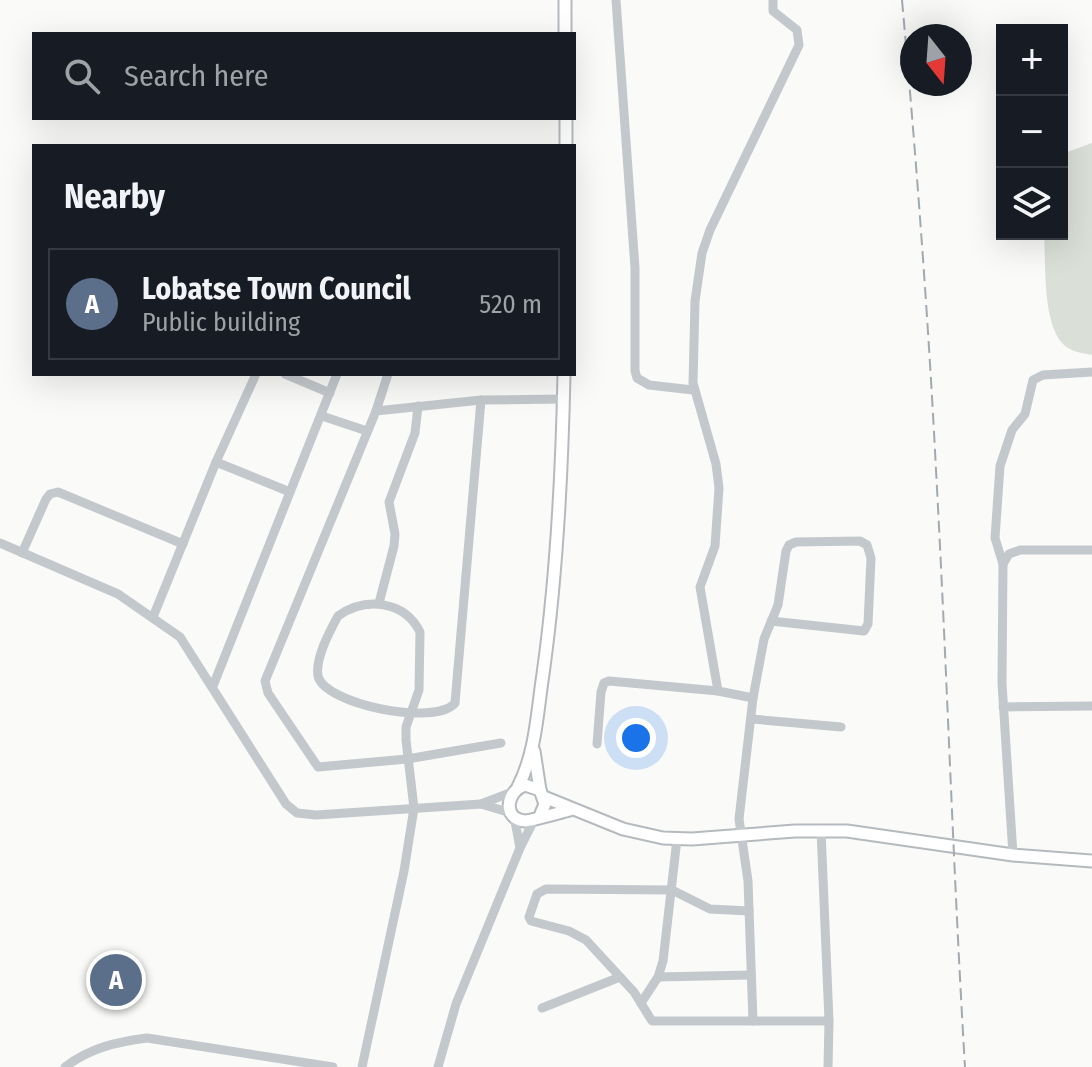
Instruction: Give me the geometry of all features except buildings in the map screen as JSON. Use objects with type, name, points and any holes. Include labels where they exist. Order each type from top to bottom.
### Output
[{"type":"main road","points":[[565,0],[565,32]]},
{"type":"main road","points":[[566,120],[566,144]]},
{"type":"main road","points":[[564,376],[562,472],[551,615],[533,747],[526,771],[509,799],[512,814],[526,821],[570,810]]},
{"type":"main road","points":[[533,747],[544,810],[537,818]]},
{"type":"main road","points":[[515,790],[525,785],[570,810],[623,829],[677,839],[821,830],[883,834],[1013,855],[1092,861]]},
{"type":"street","points":[[616,0],[635,268],[635,371],[637,378],[649,385],[693,390]]},
{"type":"street","points":[[718,691],[700,587],[715,546],[719,488],[716,464],[693,390],[695,301],[702,253],[710,230],[799,45],[797,30],[773,11],[773,0]]},
{"type":"street","points":[[1013,855],[1003,707],[1003,564],[996,546],[1000,466],[1012,430],[1025,414],[1033,380],[1043,375],[1092,372]]},
{"type":"street","points":[[153,617],[216,462],[255,376]]},
{"type":"street","points":[[290,376],[330,393]]},
{"type":"street","points":[[213,686],[336,376]]},
{"type":"street","points":[[387,376],[265,685],[318,767],[407,759],[501,743]]},
{"type":"street","points":[[376,411],[481,400],[563,399]]},
{"type":"street","points":[[362,1067],[404,871],[414,808],[406,727],[410,714],[419,690],[420,632],[403,614],[379,603],[360,606],[338,616],[319,662],[321,682],[330,690],[361,703],[410,714],[453,707],[457,698],[481,400]]},
{"type":"street","points":[[379,603],[394,546],[394,524],[389,502],[415,433],[418,406]]},
{"type":"street","points":[[322,416],[367,431]]},
{"type":"street","points":[[216,462],[290,492]]},
{"type":"street","points":[[22,553],[46,499],[53,493],[63,494],[183,544]]},
{"type":"street","points":[[753,1021],[749,911],[739,819],[753,698],[764,639],[771,621],[777,609],[789,545],[796,542],[860,541],[867,545],[870,571],[868,624],[864,631],[771,621]]},
{"type":"street","points":[[0,543],[105,588],[180,637],[292,810],[297,813],[316,815],[481,804],[515,790]]},
{"type":"street","points":[[1003,564],[1009,554],[1020,550],[1092,550]]},
{"type":"street","points":[[597,744],[604,683],[615,681],[718,691],[753,698]]},
{"type":"street","points":[[1003,707],[1092,706]]},
{"type":"street","points":[[752,719],[841,727]]},
{"type":"street","points":[[481,804],[512,814],[520,848]]},
{"type":"street","points":[[441,1067],[441,1056],[456,1004],[520,848],[537,818]]},
{"type":"street","points":[[821,830],[828,1067]]},
{"type":"street","points":[[641,1003],[658,977],[663,961],[677,839]]},
{"type":"street","points":[[749,911],[710,909],[672,890],[546,889],[537,894],[530,920],[569,931],[586,940],[641,1003],[648,1018],[659,1022],[829,1021]]},
{"type":"street","points":[[658,977],[751,975]]},
{"type":"street","points":[[542,1008],[620,977]]},
{"type":"street","points":[[65,1067],[86,1052],[117,1041],[147,1038],[333,1067]]},
{"type":"street","points":[[262,1067],[264,1055]]},
{"type":"street","points":[[431,1067],[441,1056]]},
{"type":"shaded area","points":[[1092,143],[1092,355],[1077,352],[1063,344],[1051,322],[1046,292],[1044,240],[1068,240],[1068,152]]},
{"type":"railway","points":[[902,0],[933,411],[965,1067]]},
{"type":"place","name":"Lobatse Town Council","points":[[116,980]]}]
